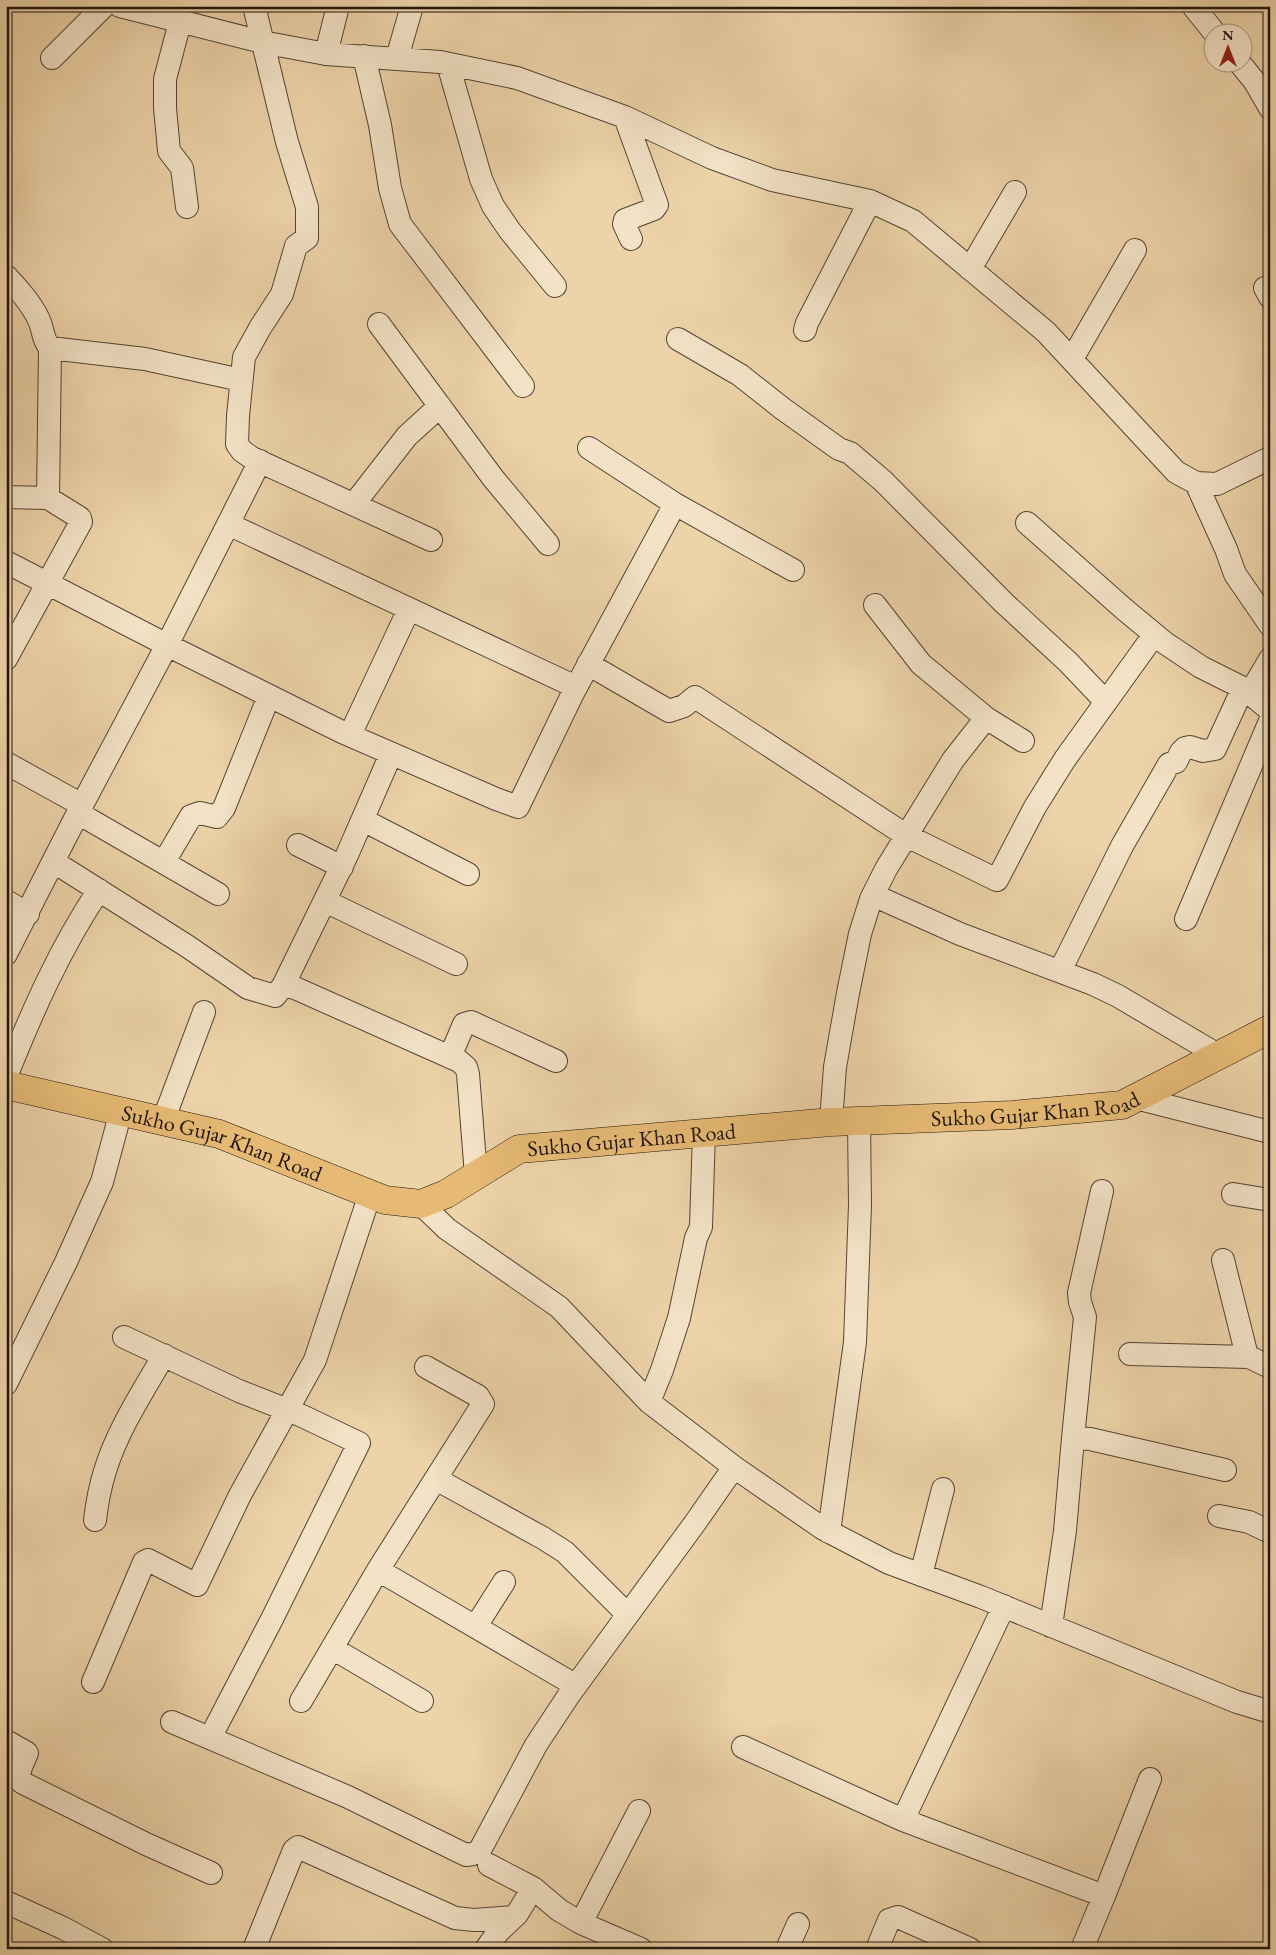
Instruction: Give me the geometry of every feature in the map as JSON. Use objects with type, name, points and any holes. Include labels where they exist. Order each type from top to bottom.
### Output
[{"type":"main road","name":"Sukho Gujar Khan Road","points":[[6,1085],[219,1134],[385,1200],[421,1204],[446,1194],[519,1149],[831,1122],[1012,1115],[1122,1105],[1270,1029]]},
{"type":"street","points":[[52,58],[104,6]]},
{"type":"street","points":[[120,6],[262,42],[326,54],[397,58],[448,64],[517,78],[625,117],[712,158],[772,180],[870,201],[913,221],[1046,332],[1176,472],[1196,484],[1217,484],[1270,458]]},
{"type":"street","points":[[254,6],[287,142],[307,207],[307,238],[296,246],[282,294],[244,357],[238,444],[242,451],[260,461],[431,540]]},
{"type":"street","points":[[326,54],[338,6]]},
{"type":"street","points":[[397,58],[412,6]]},
{"type":"street","points":[[1193,6],[1206,22]]},
{"type":"street","points":[[180,22],[165,79],[165,108],[170,151],[182,168],[187,208]]},
{"type":"street","points":[[364,56],[380,125],[390,188],[400,224],[523,386]]},
{"type":"street","points":[[448,64],[481,179],[492,206],[555,286]]},
{"type":"street","points":[[1247,72],[1270,108]]},
{"type":"street","points":[[625,117],[657,204],[654,209],[625,220],[624,224],[631,239]]},
{"type":"street","points":[[970,269],[1015,192]]},
{"type":"street","points":[[806,330],[870,201]]},
{"type":"street","points":[[1072,359],[1135,250]]},
{"type":"street","points":[[6,276],[25,296],[40,322],[44,342],[50,348],[145,359],[241,380]]},
{"type":"street","points":[[379,324],[492,478],[548,544]]},
{"type":"street","points":[[678,339],[740,375],[783,409],[840,449],[850,453],[876,475],[1004,604],[1068,662],[1106,702]]},
{"type":"street","points":[[48,498],[50,348]]},
{"type":"street","points":[[354,504],[406,436],[440,406]]},
{"type":"street","points":[[589,448],[675,504],[793,570]]},
{"type":"street","points":[[6,954],[167,645],[260,461]]},
{"type":"street","points":[[1196,484],[1226,549],[1235,574],[1270,625]]},
{"type":"street","points":[[6,497],[48,498],[80,518],[82,522],[6,659]]},
{"type":"street","points":[[6,562],[167,645],[350,735],[518,807],[576,687],[675,504]]},
{"type":"street","points":[[1026,523],[1154,634],[1201,667],[1246,691],[1270,710]]},
{"type":"street","points":[[228,524],[576,687]]},
{"type":"street","points":[[875,605],[921,664],[986,718],[1023,741]]},
{"type":"street","points":[[350,735],[409,609]]},
{"type":"street","points":[[588,664],[670,711],[684,706],[695,697],[906,836],[998,880],[1035,807],[1065,759],[1154,634]]},
{"type":"street","points":[[1060,971],[1122,846],[1170,764],[1176,762],[1185,748],[1203,751],[1215,750],[1246,691],[1270,659]]},
{"type":"street","points":[[164,862],[191,816],[200,813],[218,817],[224,808],[269,696]]},
{"type":"street","points":[[831,1122],[835,1066],[848,993],[860,934],[873,895],[906,836],[953,760],[986,718]]},
{"type":"street","points":[[1186,919],[1270,721]]},
{"type":"street","points":[[54,862],[187,946],[248,988],[275,996],[283,986],[342,866],[392,754]]},
{"type":"street","points":[[6,763],[218,894]]},
{"type":"street","points":[[363,820],[468,874]]},
{"type":"street","points":[[298,844],[342,866]]},
{"type":"street","points":[[6,1077],[58,958],[80,918],[100,890]]},
{"type":"street","points":[[873,895],[960,934],[1093,984],[1118,996],[1218,1055]]},
{"type":"street","points":[[6,901],[28,914]]},
{"type":"street","points":[[325,901],[456,964]]},
{"type":"street","points":[[283,986],[301,990],[460,1061],[466,1067],[468,1074],[476,1175]]},
{"type":"street","points":[[163,1121],[204,1012]]},
{"type":"street","points":[[450,1057],[464,1024],[471,1022],[556,1061]]},
{"type":"street","points":[[1136,1098],[1270,1132]]},
{"type":"street","points":[[6,1384],[66,1262],[102,1182],[121,1111]]},
{"type":"street","points":[[829,1532],[854,1342],[860,1214],[859,1121]]},
{"type":"street","points":[[649,1402],[679,1318],[696,1238],[701,1227],[704,1132]]},
{"type":"street","points":[[1051,1626],[1065,1531],[1085,1317],[1079,1293],[1102,1191]]},
{"type":"street","points":[[92,1682],[144,1562],[148,1560],[196,1585],[240,1495],[315,1360],[370,1194]]},
{"type":"street","points":[[1233,1194],[1270,1200]]},
{"type":"street","points":[[421,1204],[447,1229],[559,1307],[649,1402],[734,1467],[829,1532],[889,1562],[1004,1606],[1237,1702],[1270,1712]]},
{"type":"street","points":[[1223,1260],[1246,1352],[1249,1357]]},
{"type":"street","points":[[124,1337],[164,1355],[174,1362],[360,1443],[210,1738]]},
{"type":"street","points":[[1130,1354],[1249,1357],[1270,1367]]},
{"type":"street","points":[[95,1520],[105,1469],[126,1420],[164,1355]]},
{"type":"street","points":[[300,1701],[378,1570],[483,1404],[478,1396],[426,1367]]},
{"type":"street","points":[[1073,1438],[1090,1439],[1225,1470]]},
{"type":"street","points":[[172,1722],[348,1797],[466,1855],[473,1854],[480,1850],[536,1745],[575,1685],[734,1467]]},
{"type":"street","points":[[436,1479],[565,1552],[627,1614]]},
{"type":"street","points":[[921,1575],[943,1489]]},
{"type":"street","points":[[1219,1516],[1249,1522],[1270,1532]]},
{"type":"street","points":[[378,1570],[575,1685]]},
{"type":"street","points":[[476,1626],[504,1582]]},
{"type":"street","points":[[903,1820],[1004,1606]]},
{"type":"street","points":[[332,1648],[422,1701]]},
{"type":"street","points":[[6,1741],[27,1753],[18,1779],[23,1783],[146,1844],[211,1873]]},
{"type":"street","points":[[743,1747],[903,1820],[1104,1896]]},
{"type":"street","points":[[1082,1949],[1150,1779]]},
{"type":"street","points":[[581,1923],[639,1811]]},
{"type":"street","points":[[254,1949],[294,1850],[298,1847],[455,1918],[474,1920],[514,1917]]},
{"type":"street","points":[[489,1865],[533,1888],[558,1910],[581,1923],[641,1949]]},
{"type":"street","points":[[486,1949],[498,1932],[514,1917],[533,1888]]},
{"type":"street","points":[[6,1902],[64,1928],[102,1949]]},
{"type":"street","points":[[878,1949],[889,1920],[898,1917],[970,1949]]},
{"type":"street","points":[[787,1949],[798,1924]]}]
